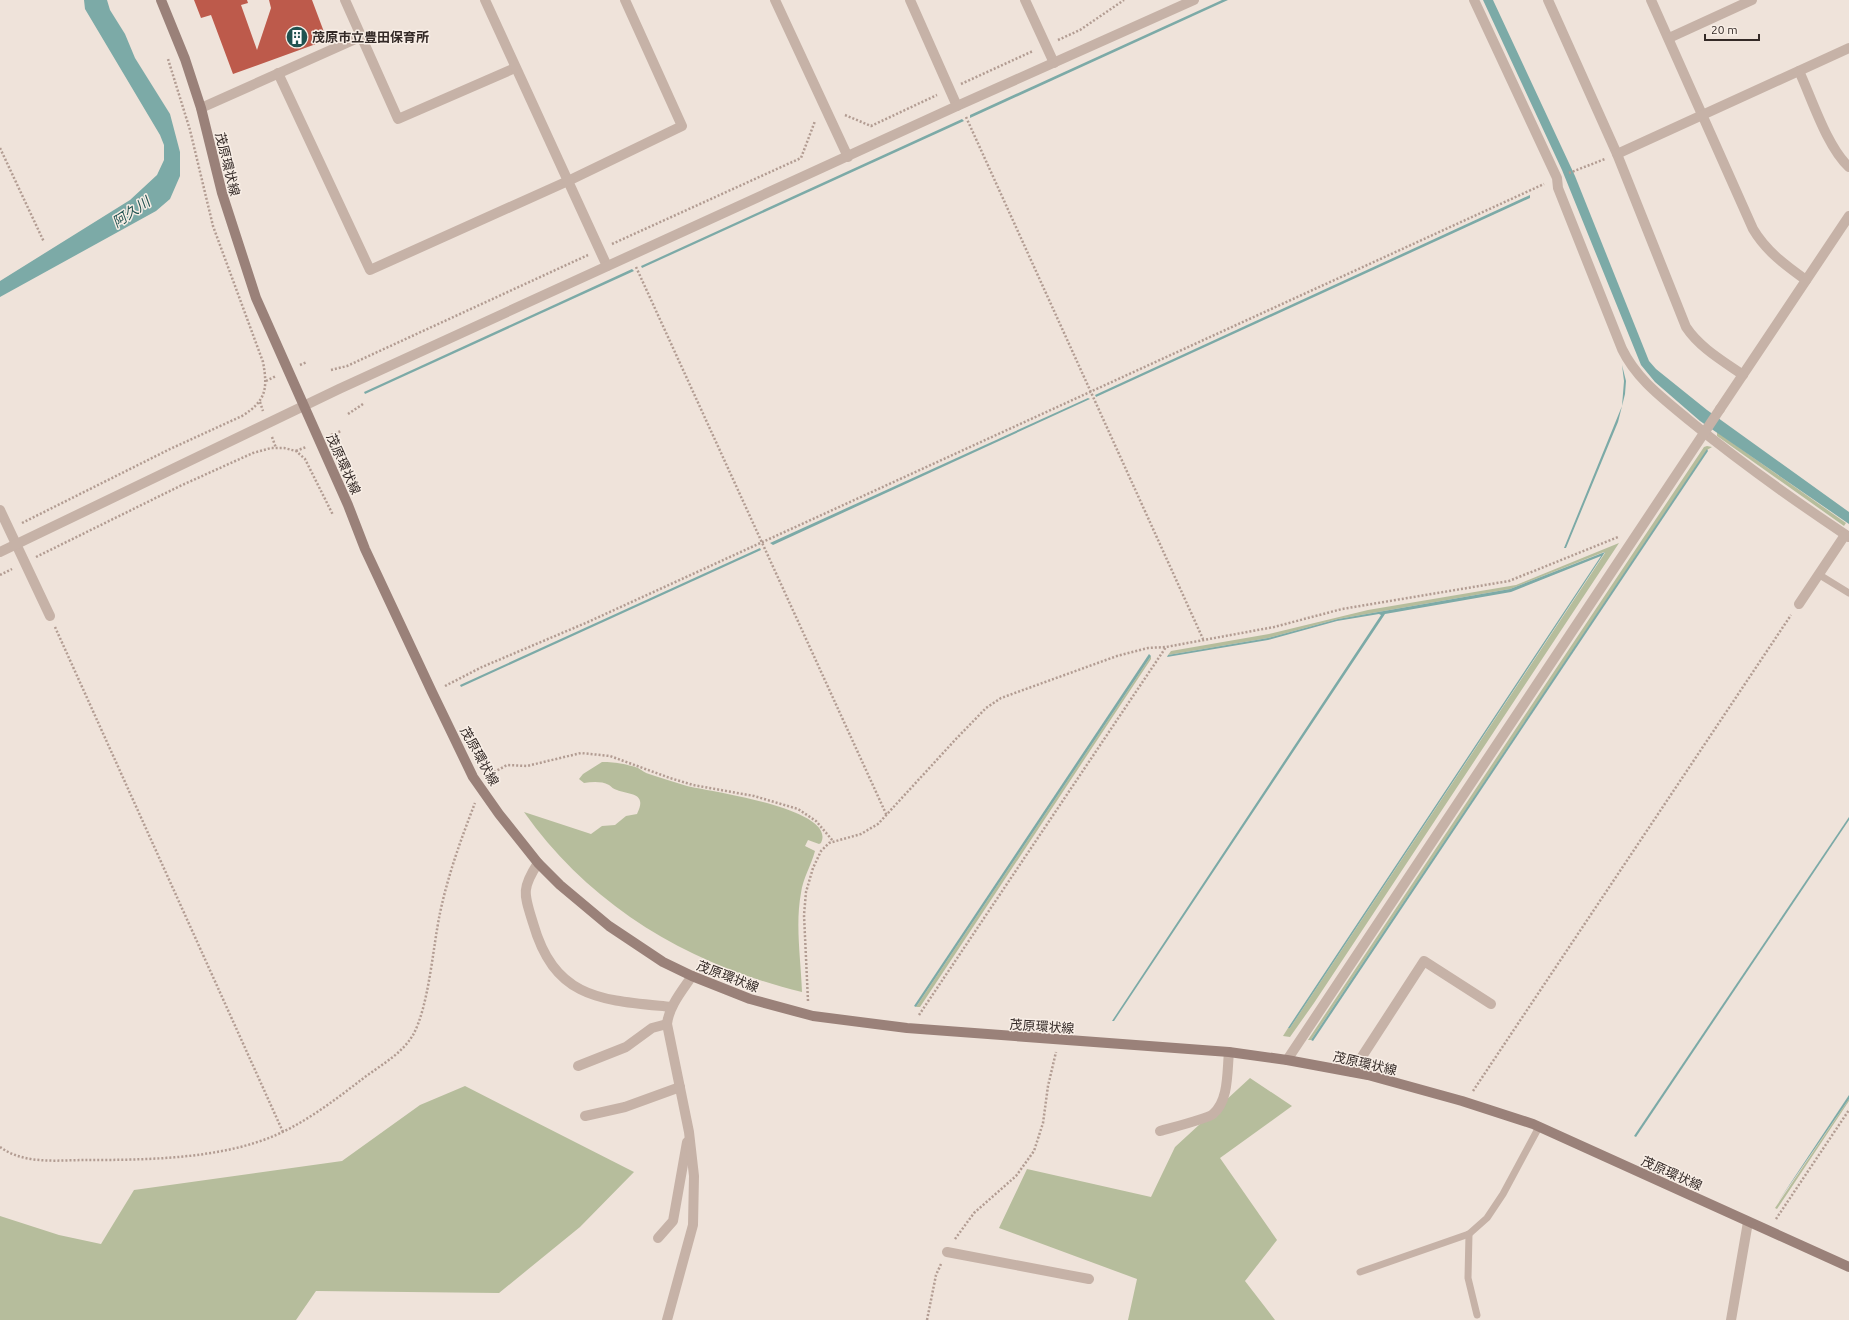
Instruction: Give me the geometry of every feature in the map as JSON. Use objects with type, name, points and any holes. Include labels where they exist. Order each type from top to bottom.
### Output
[{"type":"main road","name":"茂原環状線","points":[[161,0],[201,108],[222,193],[256,298],[348,505],[365,549],[432,692],[479,785],[538,863],[560,885],[609,926],[663,962],[692,976],[750,999],[809,1015],[844,1022],[907,1028],[1229,1052],[1287,1060],[1352,1072],[1462,1101],[1539,1127],[1849,1267]]},
{"type":"street","points":[[345,0],[360,37],[398,120],[515,68]]},
{"type":"street","points":[[485,0],[607,266]]},
{"type":"street","points":[[278,73],[370,270],[568,181],[682,126],[625,0]]},
{"type":"street","points":[[775,0],[848,157]]},
{"type":"street","points":[[910,0],[959,105]]},
{"type":"street","points":[[1025,0],[1054,63]]},
{"type":"street","points":[[0,552],[339,389],[959,105],[1194,0]]},
{"type":"street","points":[[1474,0],[1557,178],[1558,188],[1629,364],[1652,389],[1714,442],[1847,536],[1818,574],[1799,604]]},
{"type":"street","points":[[1548,0],[1617,154],[1686,327],[1703,347],[1743,375]]},
{"type":"street","points":[[1651,0],[1753,229],[1761,242],[1772,254],[1806,280]]},
{"type":"street","points":[[1669,38],[1752,0]]},
{"type":"street","points":[[201,108],[360,37]]},
{"type":"street","points":[[1617,154],[1849,48]]},
{"type":"street","points":[[1800,71],[1830,140],[1849,167]]},
{"type":"street","points":[[1287,1060],[1638,530],[1849,216]]},
{"type":"street","points":[[0,510],[50,616]]},
{"type":"street","points":[[538,863],[528,878],[525,895],[540,943],[555,971],[570,984],[583,992],[597,997],[619,1002],[671,1007]]},
{"type":"street","points":[[1352,1072],[1424,960],[1491,1004]]},
{"type":"street","points":[[667,1320],[693,1225],[694,1176],[689,1132],[667,1024],[668,1014],[671,1007],[692,976]]},
{"type":"street","points":[[578,1066],[626,1047],[652,1028],[667,1024]]},
{"type":"street","points":[[1160,1131],[1212,1115],[1221,1104],[1225,1088],[1229,1052]]},
{"type":"street","points":[[584,1116],[625,1107],[680,1087]]},
{"type":"street","points":[[658,1238],[672,1221],[689,1132]]},
{"type":"street","points":[[1731,1320],[1748,1222]]},
{"type":"street","points":[[947,1252],[1089,1279]]},
{"type":"lane","points":[[1818,574],[1849,593]]},
{"type":"lane","points":[[1360,1272],[1469,1234],[1487,1218],[1503,1194],[1539,1127]]},
{"type":"lane","points":[[1469,1234],[1468,1278],[1477,1315]]},
{"type":"path","points":[[11,533],[20,524],[170,449],[242,416],[253,409],[260,402],[264,393],[266,376],[263,362],[213,226],[190,130],[168,57]]},
{"type":"path","points":[[959,105],[1203,639]]},
{"type":"path","points":[[331,370],[347,366],[801,158],[816,120]]},
{"type":"path","points":[[0,148],[44,242]]},
{"type":"path","points":[[432,692],[482,667],[569,630],[1557,178],[1617,154]]},
{"type":"path","points":[[631,255],[887,816]]},
{"type":"path","points":[[348,414],[363,404]]},
{"type":"path","points":[[0,575],[180,486],[253,453],[271,448],[284,448],[296,451],[305,459],[333,515]]},
{"type":"path","points":[[809,1015],[804,915],[806,892],[813,868],[821,851],[833,841],[860,834],[878,824],[986,708],[1001,698],[1117,656],[1148,648],[1166,647],[1274,627],[1342,609],[1509,582],[1612,539],[1638,530]]},
{"type":"path","points":[[1462,1101],[1477,1086],[1799,604]]},
{"type":"path","points":[[50,616],[283,1132]]},
{"type":"path","points":[[907,1028],[923,1012],[1166,647]]},
{"type":"path","points":[[0,1147],[10,1154],[35,1160],[148,1159],[222,1151],[250,1145],[283,1132],[335,1099],[397,1054],[414,1032],[425,996],[440,912],[479,785],[507,765],[527,766],[544,764],[581,753],[610,756],[678,780],[754,796],[798,809],[816,821],[833,841]]},
{"type":"path","points":[[927,1320],[936,1275],[947,1252],[974,1213],[1016,1176],[1034,1151],[1044,1123],[1048,1086],[1059,1040]]},
{"type":"path","points":[[1766,1230],[1779,1216],[1849,1110]]},
{"type":"green space","points":[[1717,432],[1846,523],[1844,526],[1717,436]]},
{"type":"green space","points":[[1704,447],[1712,447],[1707,450],[1311,1040],[1308,1040]]},
{"type":"green space","points":[[1619,543],[1314,1003],[1290,1037],[1283,1036],[1288,1028],[1290,1028],[1605,553],[1604,552],[1510,589],[1338,619],[1268,638],[1168,655],[1171,651],[1269,634],[1368,610],[1516,585]]},
{"type":"green space","points":[[1151,656],[1151,659],[920,1007],[916,1007]]},
{"type":"green space","points":[[602,762],[629,765],[648,774],[687,786],[768,803],[791,811],[810,820],[821,831],[821,843],[819,844],[808,840],[805,846],[815,851],[803,882],[799,905],[798,930],[802,992],[721,966],[682,948],[646,928],[612,904],[580,876],[551,846],[524,812],[591,834],[602,826],[615,825],[626,816],[637,814],[640,807],[640,802],[639,798],[636,796],[616,790],[603,783],[584,783],[579,779],[583,774]]},
{"type":"green space","points":[[1250,1078],[1292,1106],[1220,1158],[1277,1240],[1245,1281],[1275,1320],[1128,1320],[1137,1279],[999,1228],[1027,1169],[1151,1197],[1175,1147]]},
{"type":"green space","points":[[465,1086],[634,1172],[580,1227],[499,1293],[316,1291],[296,1320],[0,1320],[0,1216],[59,1235],[101,1244],[134,1190],[342,1161],[420,1105]]},
{"type":"green space","points":[[1849,1099],[1777,1209],[1775,1208]]},
{"type":"water","name":"阿久川","points":[[84,0],[107,0],[110,10],[125,34],[135,58],[170,114],[180,152],[180,176],[170,199],[156,211],[0,297],[0,281],[130,200],[157,175],[164,160],[164,145],[160,135],[85,9]]},
{"type":"water","points":[[1222,0],[1228,0],[970,118],[970,115]]},
{"type":"water","points":[[1483,0],[1493,0],[1575,176],[1649,361],[1656,369],[1707,410],[1849,512],[1849,524],[1700,421],[1655,382],[1641,365],[1562,170]]},
{"type":"water","points":[[962,119],[964,121],[642,268],[641,266]]},
{"type":"water","points":[[1530,195],[1530,198],[1096,397],[1095,395]]},
{"type":"water","points":[[632,269],[634,271],[365,394],[364,392]]},
{"type":"water","points":[[1622,365],[1626,381],[1622,406],[1624,381]]},
{"type":"water","points":[[1088,398],[1090,399],[773,545],[770,543]]},
{"type":"water","points":[[1622,406],[1618,422],[1566,548],[1564,548]]},
{"type":"water","points":[[1707,449],[1708,451],[1313,1041],[1311,1040]]},
{"type":"water","points":[[760,548],[761,550],[461,687],[460,685]]},
{"type":"water","points":[[1605,552],[1290,1028],[1288,1028],[1601,556],[1511,592],[1385,614],[1114,1021],[1112,1021],[1381,615],[1379,614],[1337,621],[1268,640],[1167,657],[1168,655],[1268,638],[1338,619],[1510,589]]},
{"type":"water","points":[[1149,654],[1151,656],[916,1007],[914,1006]]},
{"type":"water","points":[[1849,817],[1849,820],[1636,1137],[1634,1136]]},
{"type":"water","points":[[1849,1095],[1849,1099],[1778,1202]]},
{"type":"building","name":"茂原市立豊田保育所","points":[[194,0],[247,0],[248,3],[241,5],[257,50],[271,8],[269,0],[312,0],[327,40],[233,74],[211,15],[201,18]]},
{"type":"place","name":"茂原市立豊田保育所","points":[[297,37]]}]
